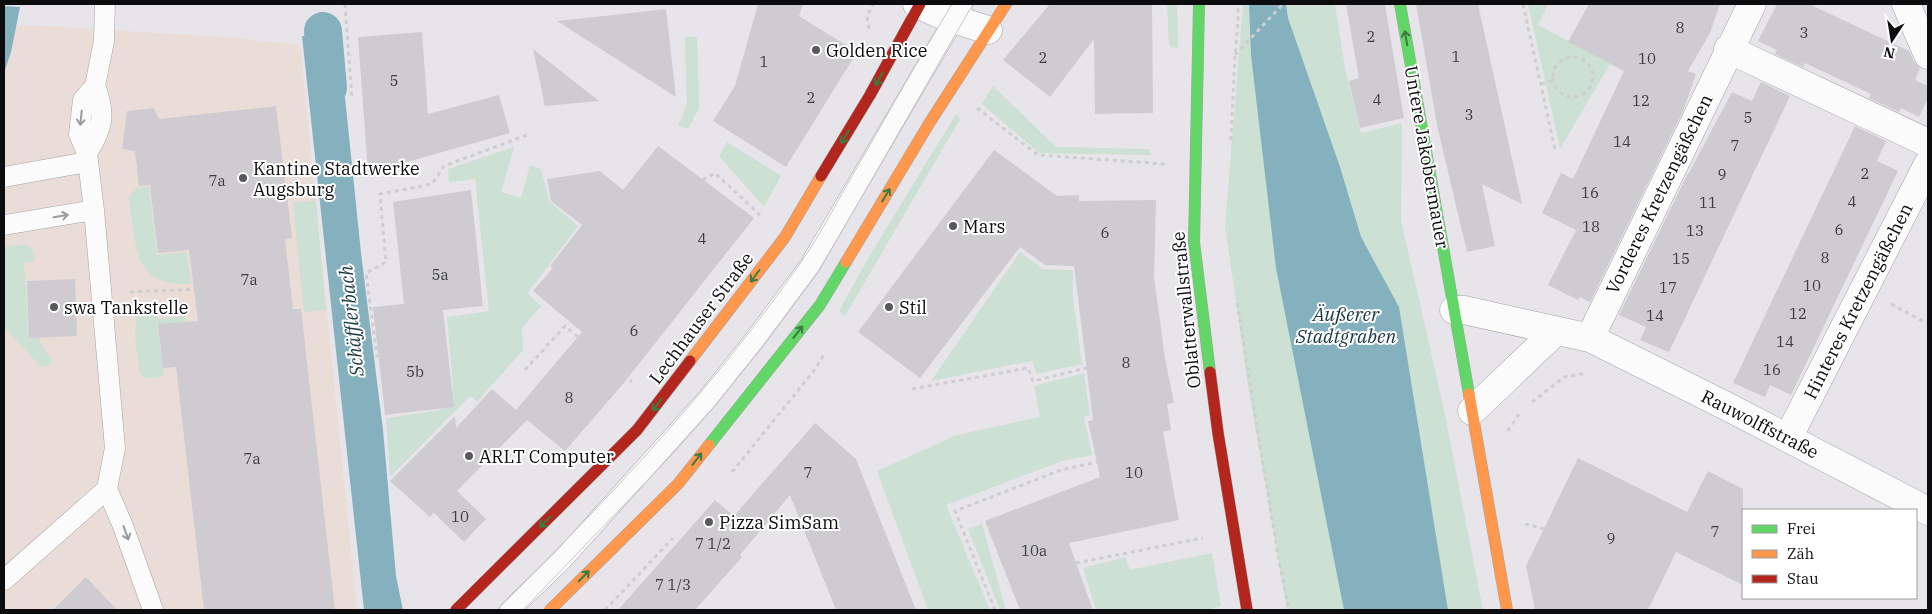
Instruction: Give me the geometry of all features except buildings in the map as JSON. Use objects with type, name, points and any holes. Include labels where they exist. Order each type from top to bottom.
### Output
[{"type":"street","points":[[919,4],[958,11],[988,30]]},
{"type":"street","name":"Lechhauser Straße","points":[[456,610],[637,430],[659,402],[785,237],[870,95],[919,4]]},
{"type":"street","points":[[550,610],[678,484],[820,305],[988,30],[1006,4]]},
{"type":"street","name":"Oblatterwallstraße","points":[[1198,4],[1194,242],[1218,433],[1247,610]]},
{"type":"street","name":"Untere Jakobermauer","points":[[1400,4],[1507,610]]},
{"type":"street","name":"Vorderes Kretzengäßchen","points":[[1590,338],[1728,50],[1752,4]]},
{"type":"street","points":[[1906,4],[1928,55]]},
{"type":"street","points":[[1728,50],[1928,142]]},
{"type":"street","name":"Hinteres Kretzengäßchen","points":[[1788,438],[1928,164]]},
{"type":"street","points":[[1454,310],[1464,310],[1590,338]]},
{"type":"street","points":[[1472,411],[1556,331]]},
{"type":"street","name":"Rauwolffstraße","points":[[1590,338],[1928,511]]},
{"type":"lane","points":[[4,580],[106,488],[116,448],[94,210],[87,157],[99,134],[102,117],[102,102],[95,86],[104,41],[104,4]]},
{"type":"lane","points":[[510,610],[575,545],[706,399],[755,339],[810,265],[958,11]]},
{"type":"lane","points":[[4,177],[87,157]]},
{"type":"lane","points":[[4,225],[94,210]]},
{"type":"lane","points":[[106,488],[123,526],[153,610]]},
{"type":"path","points":[[345,4],[352,99]]},
{"type":"path","points":[[870,36],[867,16],[873,4]]},
{"type":"path","points":[[1231,142],[1238,4]]},
{"type":"path","points":[[1235,55],[1283,4]]},
{"type":"path","points":[[1524,4],[1555,149]]},
{"type":"path","points":[[1577,57],[1583,59],[1592,70],[1592,83],[1584,94],[1578,96],[1565,96],[1559,92],[1552,81],[1554,67],[1564,58],[1577,57]]},
{"type":"path","points":[[1541,84],[1552,81]]},
{"type":"path","points":[[974,106],[1038,155],[1169,165]]},
{"type":"path","points":[[379,355],[377,356],[366,273],[386,262],[380,194],[432,184],[444,166],[527,135]]},
{"type":"path","points":[[650,228],[688,188],[715,173],[785,237]]},
{"type":"path","points":[[197,249],[207,319]]},
{"type":"path","points":[[102,292],[202,289]]},
{"type":"path","points":[[1863,289],[1928,324]]},
{"type":"path","points":[[1237,301],[1279,561],[1289,610]]},
{"type":"path","points":[[526,370],[564,326],[634,384],[659,402]]},
{"type":"path","points":[[912,389],[1028,368],[1033,381],[1087,368]]},
{"type":"path","points":[[1529,404],[1564,377],[1589,373]]},
{"type":"path","points":[[1506,434],[1522,410]]},
{"type":"path","points":[[995,610],[955,511],[1060,470],[1096,462]]},
{"type":"path","points":[[1076,562],[1233,533]]},
{"type":"shaded area","points":[[31,25],[237,38],[300,45],[357,610],[4,610],[4,26]]},
{"type":"green space","points":[[1167,4],[1177,4],[1178,49],[1171,47],[1169,44]]},
{"type":"green space","points":[[1243,4],[1335,4],[1345,68],[1361,133],[1402,123],[1401,220],[1444,410],[1483,610],[1287,610],[1248,385],[1225,226]]},
{"type":"green space","points":[[1528,4],[1548,4],[1538,25],[1610,64],[1560,149]]},
{"type":"green space","points":[[685,37],[697,37],[699,108],[688,129],[678,125],[687,105]]},
{"type":"green space","points":[[993,86],[1056,147],[1149,149],[1151,155],[1039,153],[982,104]]},
{"type":"green space","points":[[956,114],[960,119],[845,316],[839,311],[870,255]]},
{"type":"green space","points":[[727,142],[781,176],[764,207],[719,156]]},
{"type":"green space","points":[[514,147],[501,192],[521,198],[530,165],[541,169],[549,201],[578,226],[528,293],[541,306],[522,328],[523,350],[477,402],[470,396],[390,477],[386,418],[441,410],[441,401],[453,388],[447,317],[489,311],[475,179],[449,182],[448,169]]},
{"type":"green space","points":[[149,187],[157,255],[187,252],[191,284],[172,283],[158,279],[148,271],[141,261],[134,234],[129,196],[137,188]]},
{"type":"green space","points":[[316,201],[326,310],[304,312],[293,202]]},
{"type":"green space","points":[[25,244],[33,250],[35,261],[24,263],[29,337],[39,337],[52,361],[50,365],[41,367],[4,327],[4,247]]},
{"type":"green space","points":[[1020,252],[1043,269],[1073,270],[1073,297],[1082,364],[1037,374],[1032,361],[931,381]]},
{"type":"green space","points":[[157,305],[158,319],[185,316],[186,322],[158,325],[164,376],[147,378],[140,373],[135,328],[140,312],[145,307]]},
{"type":"green space","points":[[1084,373],[1090,415],[1084,417],[1092,455],[1062,461],[946,505],[990,610],[928,610],[877,471],[957,435],[1040,417],[1034,386]]},
{"type":"green space","points":[[982,524],[1006,610],[1000,610],[968,529]]},
{"type":"green space","points":[[1212,553],[1221,606],[1207,610],[1096,610],[1083,568],[1125,557],[1130,570]]},
{"type":"water","name":"Äußerer Stadtgraben","points":[[1249,4],[1286,4],[1288,18],[1340,167],[1361,237],[1399,307],[1448,610],[1344,610],[1276,268],[1251,55]]},
{"type":"water","points":[[4,6],[20,7],[11,52],[4,73]]},
{"type":"water","points":[[302,36],[339,39],[361,253],[383,430],[396,576],[403,610],[364,610]]},
{"type":"waterway","name":"Schäfflerbach","points":[[323,31],[328,88]]},
{"type":"tram line","points":[[497,610],[657,443],[732,355],[767,309],[820,233],[952,4]]},
{"type":"tram line","points":[[523,610],[667,460],[715,406],[764,345],[819,271],[973,4]]},
{"type":"traffic: fast","points":[[1199,4],[1194,242],[1210,372]]},
{"type":"traffic: fast","points":[[1400,4],[1469,394]]},
{"type":"traffic: fast","points":[[709,445],[820,305],[846,262]]},
{"type":"traffic: slow","points":[[846,262],[930,122],[1006,4]]},
{"type":"traffic: slow","points":[[690,361],[785,237],[821,176]]},
{"type":"traffic: slow","points":[[1469,394],[1507,610]]},
{"type":"traffic: slow","points":[[550,610],[678,484],[709,445]]},
{"type":"traffic: jam","points":[[821,176],[870,95],[920,4]]},
{"type":"traffic: jam","points":[[456,610],[637,430],[690,361]]},
{"type":"traffic: jam","points":[[1210,372],[1247,610]]},
{"type":"place","name":"Golden Rice","points":[[816,50]]},
{"type":"place","name":"Kantine Stadtwerke Augsburg","points":[[243,178]]},
{"type":"place","name":"Mars","points":[[953,226]]},
{"type":"place","name":"swa Tankstelle","points":[[54,307]]},
{"type":"place","name":"Stil","points":[[889,307]]},
{"type":"place","name":"ARLT Computer","points":[[469,456]]},
{"type":"place","name":"Pizza SimSam","points":[[709,522]]}]
